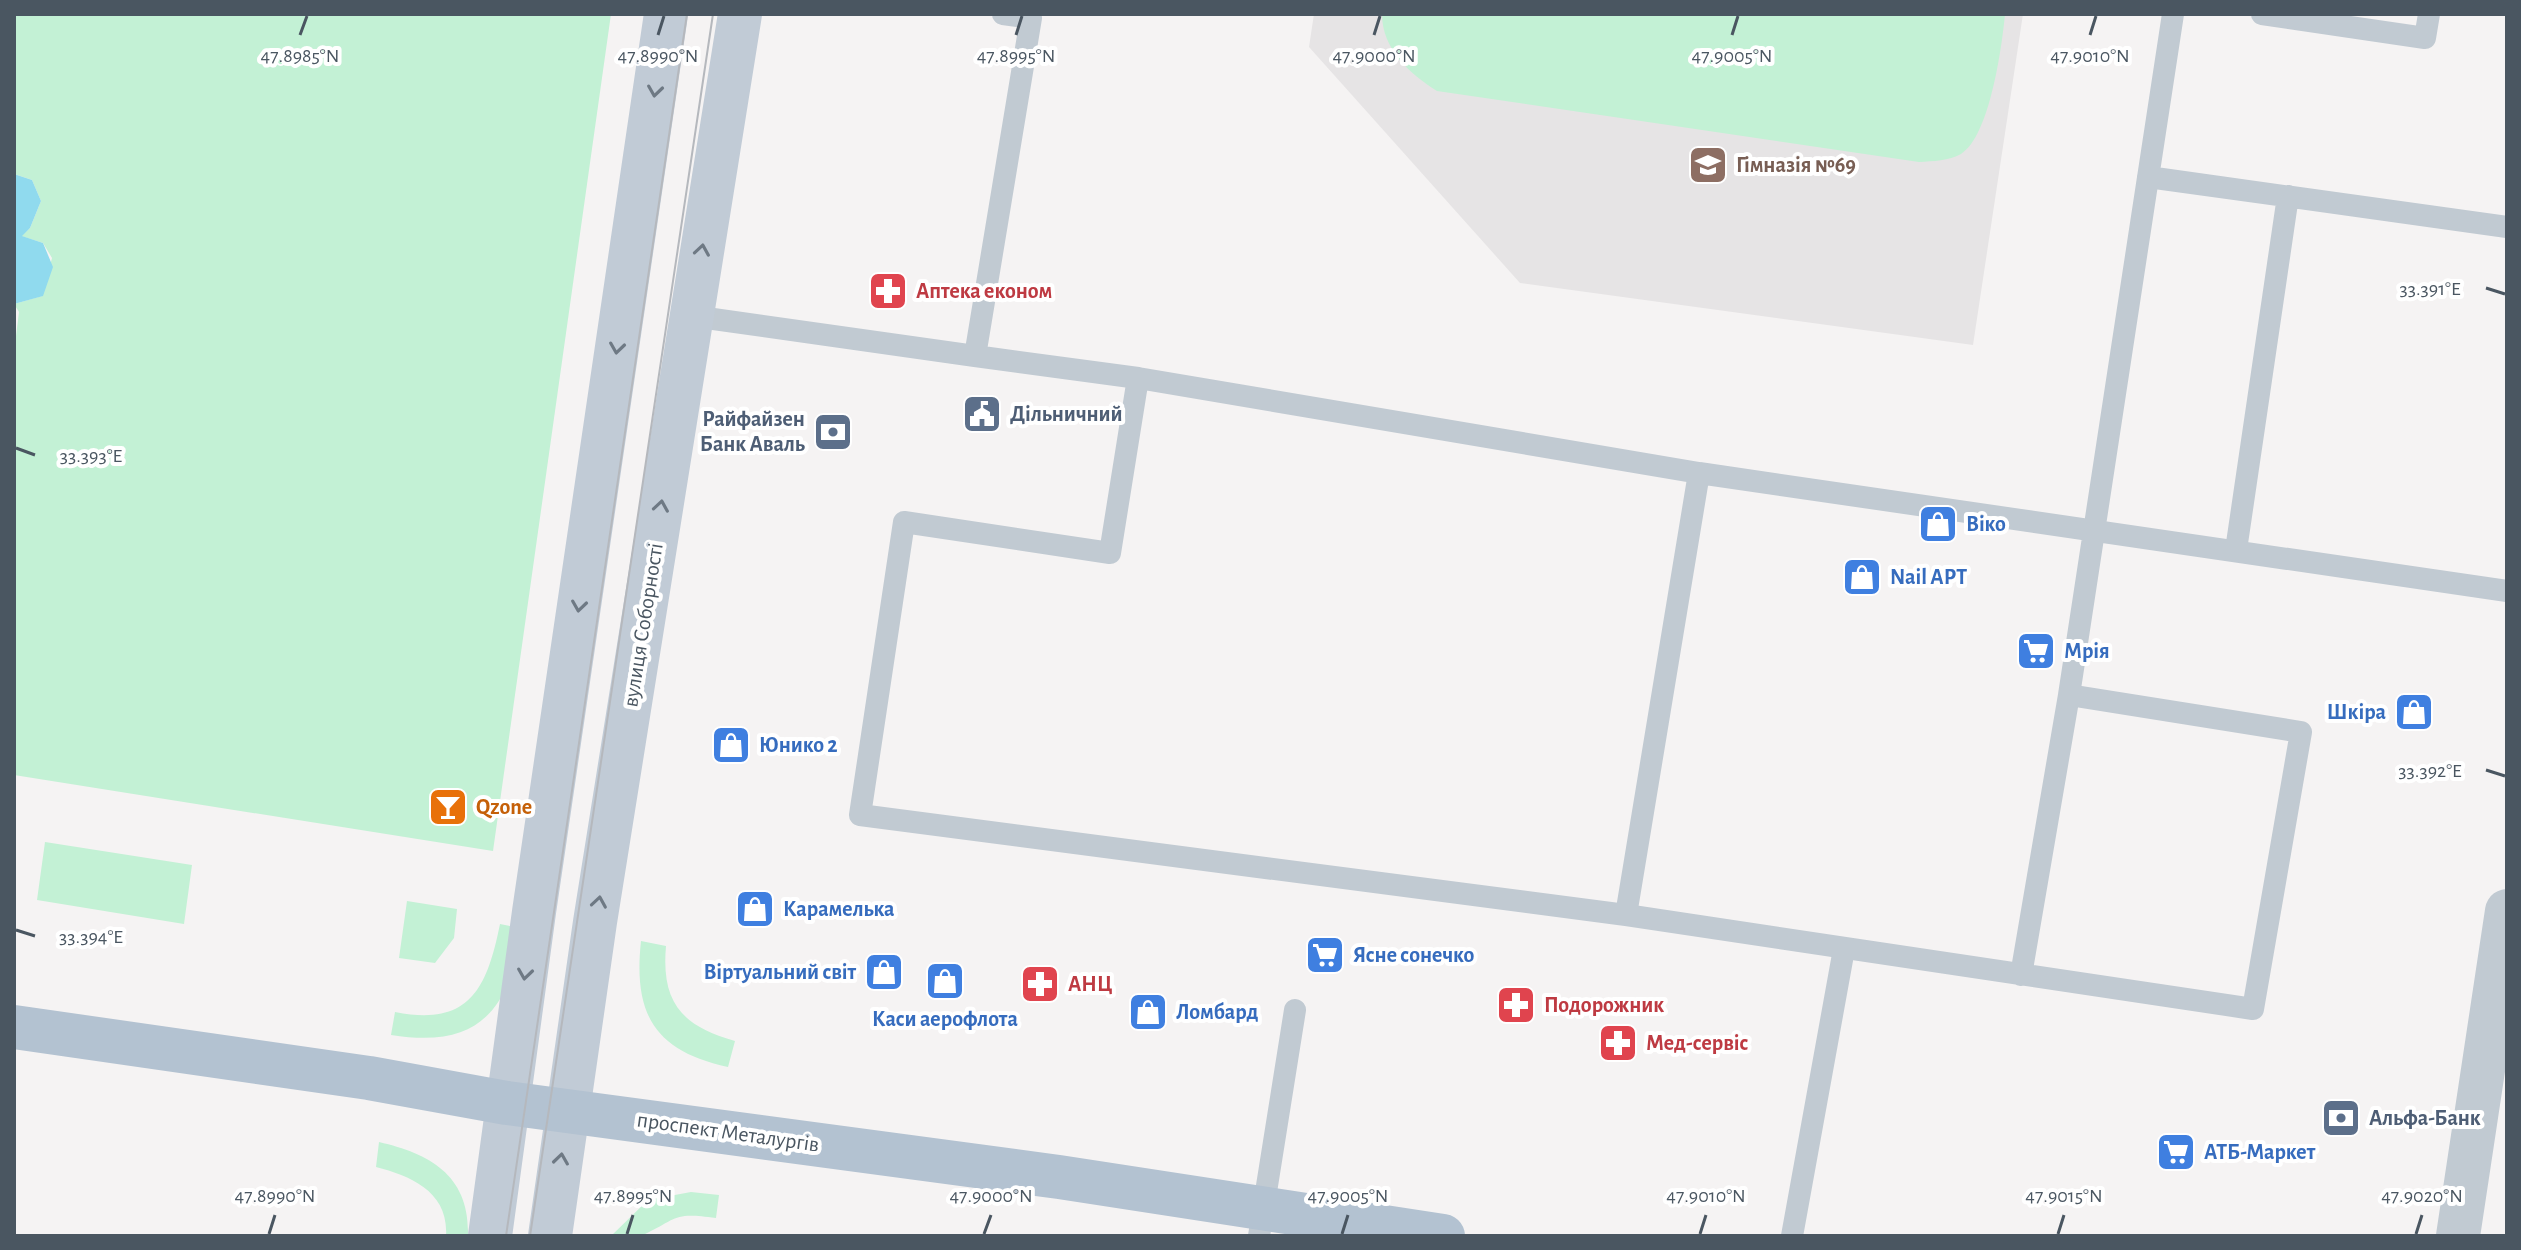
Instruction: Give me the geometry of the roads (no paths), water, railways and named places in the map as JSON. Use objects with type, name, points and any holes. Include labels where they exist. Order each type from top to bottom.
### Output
[{"type":"main road","points":[[490,1236],[666,14]]},
{"type":"main road","name":"вулиця Соборності","points":[[550,1236],[740,14]]},
{"type":"main road","name":"проспект Металургів","points":[[14,1027],[369,1078],[507,1103],[568,1110],[1261,1222],[1443,1236]]},
{"type":"street","points":[[2458,1236],[2507,911]]},
{"type":"lane","points":[[975,356],[1031,18],[1003,14]]},
{"type":"lane","points":[[2021,975],[2069,695],[2173,14]]},
{"type":"lane","points":[[2262,14],[2425,38],[2429,14]]},
{"type":"lane","points":[[2148,177],[2507,227]]},
{"type":"lane","points":[[2236,550],[2288,196]]},
{"type":"lane","points":[[692,316],[1138,378],[1699,473],[2507,591]]},
{"type":"lane","points":[[1138,378],[1110,553],[904,522],[860,815],[1626,915],[2253,1009],[2301,732],[2069,695]]},
{"type":"lane","points":[[1626,915],[1699,473]]},
{"type":"lane","points":[[1792,1236],[1844,949]]},
{"type":"lane","points":[[1261,1222],[1295,1010]]},
{"type":"water","points":[[14,174],[32,180],[41,201],[30,228],[22,236],[43,243],[53,267],[43,296],[14,304]]},
{"type":"tram line","points":[[506,1236],[687,14]]},
{"type":"tram line","points":[[530,1236],[713,14]]},
{"type":"place","name":"Гімназія №69","points":[[1708,165]]},
{"type":"place","name":"Аптека економ","points":[[888,291]]},
{"type":"place","name":"Дільничний","points":[[982,414]]},
{"type":"place","name":"Райфайзен Банк Аваль","points":[[833,432]]},
{"type":"place","name":"Віко","points":[[1938,524]]},
{"type":"place","name":"Nail АРТ","points":[[1862,577]]},
{"type":"place","name":"Мрія","points":[[2036,651]]},
{"type":"place","name":"Шкіра","points":[[2414,712]]},
{"type":"place","name":"Юнико 2","points":[[731,745]]},
{"type":"place","name":"Qzone","points":[[448,807]]},
{"type":"place","name":"Карамелька","points":[[755,909]]},
{"type":"place","name":"Ясне сонечко","points":[[1325,955]]},
{"type":"place","name":"Віртуальний світ","points":[[884,972]]},
{"type":"place","name":"Каси аерофлота","points":[[945,981]]},
{"type":"place","name":"АНЦ","points":[[1040,984]]},
{"type":"place","name":"Подорожник","points":[[1516,1005]]},
{"type":"place","name":"Ломбард","points":[[1148,1012]]},
{"type":"place","name":"Мед-сервіс","points":[[1618,1043]]},
{"type":"place","name":"Альфа-Банк","points":[[2341,1118]]},
{"type":"place","name":"АТБ-Маркет","points":[[2176,1152]]}]
